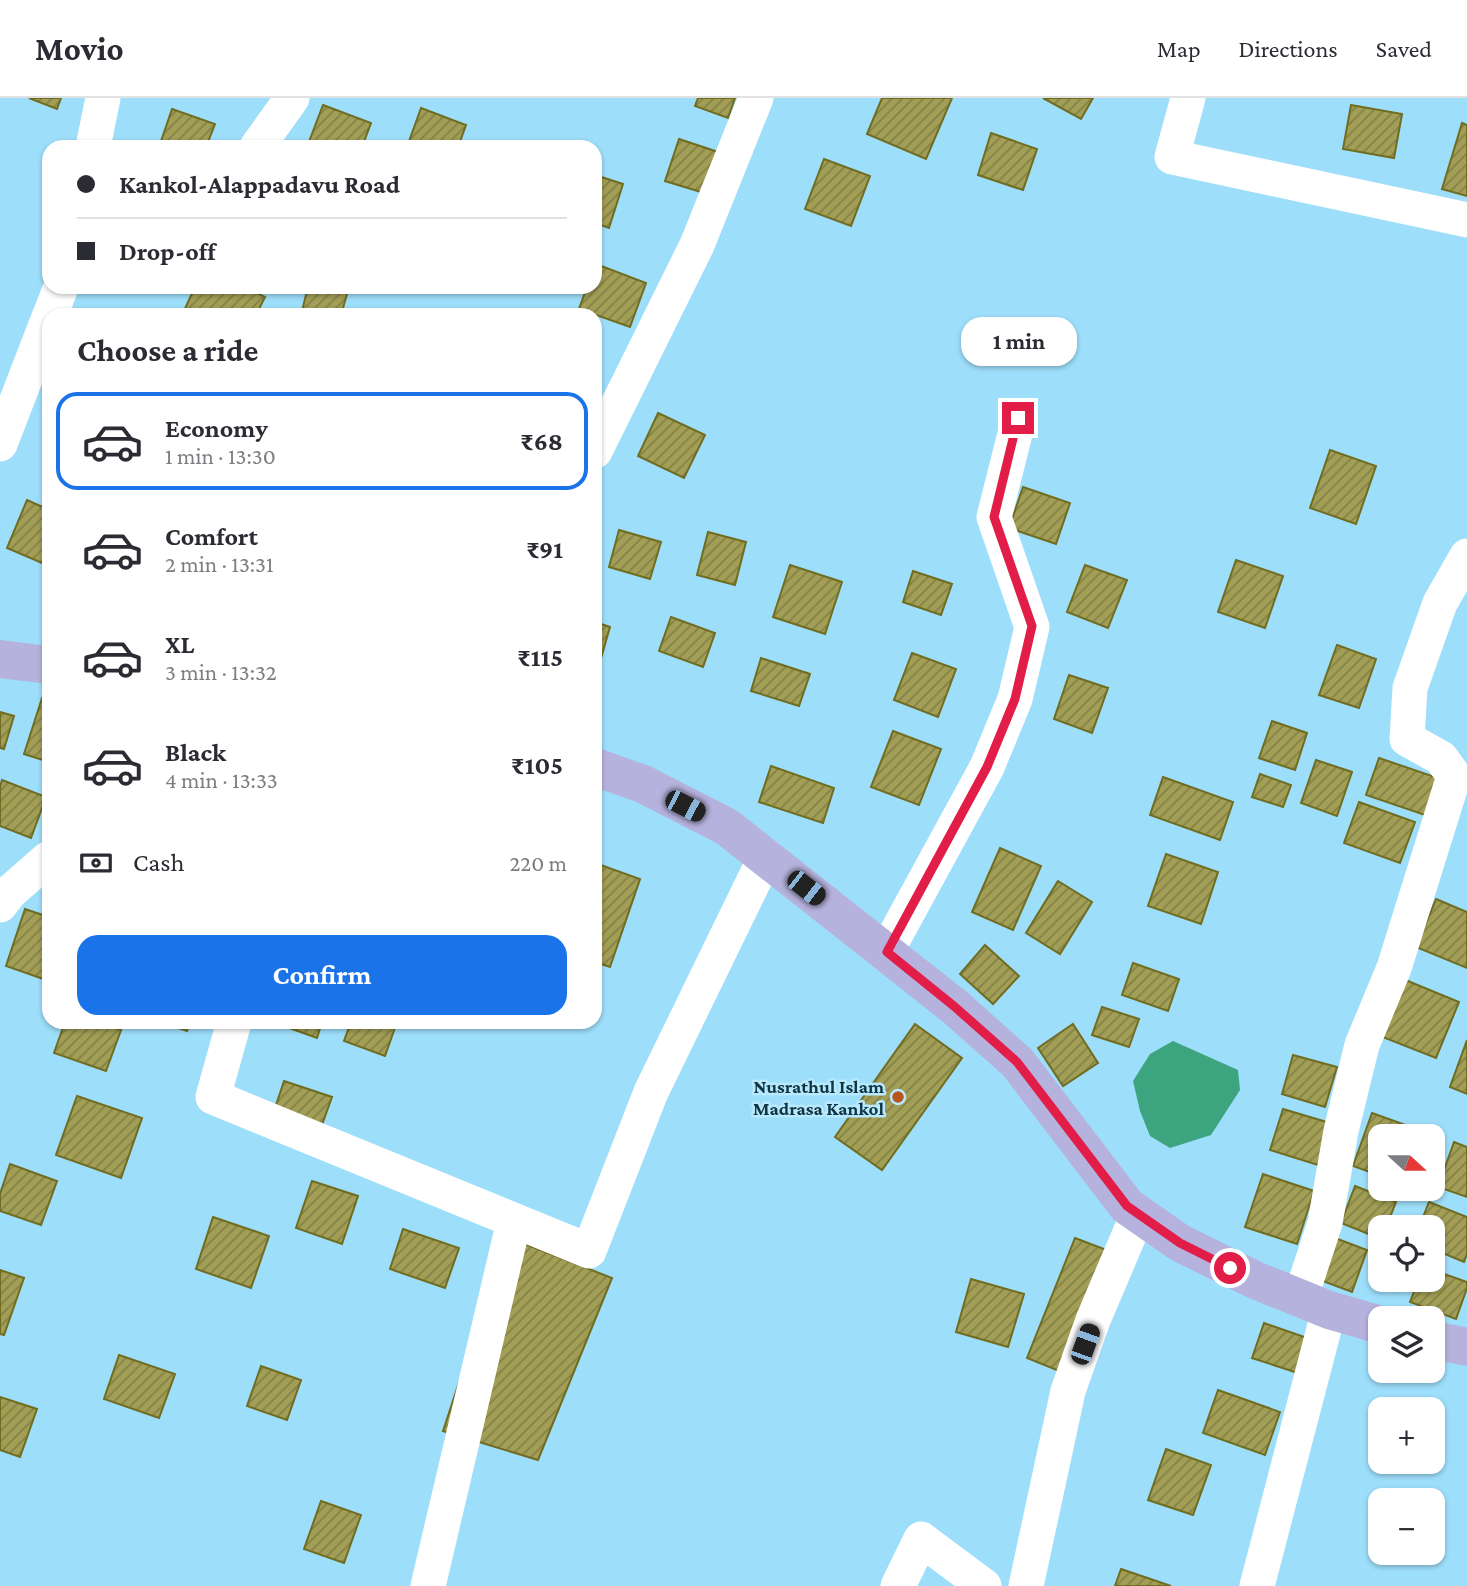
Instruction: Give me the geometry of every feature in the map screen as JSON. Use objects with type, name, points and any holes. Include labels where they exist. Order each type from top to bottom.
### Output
[{"type":"main road","points":[[0,659],[42,664]]},
{"type":"main road","points":[[602,769],[643,784],[727,827],[955,1007],[1017,1062],[1127,1206],[1180,1243],[1255,1280],[1314,1304],[1368,1321]]},
{"type":"main road","points":[[1445,1342],[1467,1347]]},
{"type":"street","points":[[94,140],[103,98]]},
{"type":"street","points":[[262,140],[292,98]]},
{"type":"street","points":[[602,441],[697,245],[756,98]]},
{"type":"street","points":[[1188,98],[1172,158],[1467,220]]},
{"type":"street","points":[[0,444],[42,334]]},
{"type":"street","points":[[887,952],[987,767],[1015,699],[1032,626],[994,517],[1018,418]]},
{"type":"street","points":[[1257,1586],[1314,1304],[1341,1131],[1362,1045],[1394,968],[1454,776],[1441,758],[1407,739],[1410,688],[1440,603],[1467,556]]},
{"type":"street","points":[[232,1029],[213,1097],[589,1251],[651,1092],[766,856]]},
{"type":"street","points":[[0,905],[10,892],[42,864]]},
{"type":"street","points":[[1026,1586],[1068,1391],[1093,1320],[1139,1214]]},
{"type":"street","points":[[428,1586],[514,1221]]},
{"type":"street","points":[[898,1586],[921,1539],[984,1586]]},
{"type":"shaded area","points":[[1173,1041],[1238,1070],[1240,1090],[1211,1135],[1170,1148],[1150,1136],[1140,1111],[1133,1081],[1150,1054]]},
{"type":"building","points":[[29,98],[61,98],[57,109]]},
{"type":"building","points":[[698,98],[735,98],[728,118],[695,106]]},
{"type":"building","points":[[882,98],[952,98],[926,159],[867,134]]},
{"type":"building","points":[[1043,98],[1093,98],[1081,119]]},
{"type":"building","points":[[323,105],[371,123],[365,140],[310,140]]},
{"type":"building","points":[[1351,105],[1402,114],[1394,158],[1343,149]]},
{"type":"building","points":[[421,108],[466,125],[461,140],[410,140]]},
{"type":"building","points":[[172,109],[215,124],[209,140],[161,140]]},
{"type":"building","points":[[1462,123],[1467,125],[1467,196],[1442,189]]},
{"type":"building","points":[[991,133],[1037,149],[1023,190],[978,175]]},
{"type":"building","points":[[679,139],[718,152],[704,193],[665,181]]},
{"type":"building","points":[[824,159],[870,176],[851,226],[805,209]]},
{"type":"building","points":[[602,177],[623,184],[609,228],[602,226]]},
{"type":"building","points":[[602,266],[646,283],[630,327],[602,317],[602,308],[579,308],[584,294],[602,294]]},
{"type":"building","points":[[192,294],[259,294],[265,297],[260,308],[185,308]]},
{"type":"building","points":[[306,294],[347,294],[343,308],[303,308]]},
{"type":"building","points":[[658,413],[705,435],[684,478],[638,456]]},
{"type":"building","points":[[1330,450],[1376,466],[1356,524],[1310,508]]},
{"type":"building","points":[[1023,487],[1070,503],[1056,544],[1009,528]]},
{"type":"building","points":[[27,500],[42,507],[42,563],[7,548]]},
{"type":"building","points":[[619,530],[661,542],[650,579],[609,567]]},
{"type":"building","points":[[708,532],[746,542],[735,585],[697,575]]},
{"type":"building","points":[[1236,560],[1283,576],[1265,628],[1218,612]]},
{"type":"building","points":[[790,565],[842,582],[825,634],[773,617]]},
{"type":"building","points":[[1085,565],[1127,580],[1108,628],[1067,612]]},
{"type":"building","points":[[913,571],[952,584],[941,615],[903,602]]},
{"type":"building","points":[[671,617],[715,633],[703,667],[659,651]]},
{"type":"building","points":[[602,624],[610,627],[602,655]]},
{"type":"building","points":[[1337,645],[1376,659],[1359,708],[1319,695]]},
{"type":"building","points":[[912,653],[956,669],[938,717],[894,700]]},
{"type":"building","points":[[761,658],[810,674],[799,706],[751,691]]},
{"type":"building","points":[[1069,675],[1108,688],[1092,733],[1054,719]]},
{"type":"building","points":[[42,698],[42,760],[24,754]]},
{"type":"building","points":[[0,712],[14,716],[4,749],[0,748]]},
{"type":"building","points":[[1272,721],[1307,733],[1295,770],[1259,758]]},
{"type":"building","points":[[893,731],[941,749],[919,805],[871,787]]},
{"type":"building","points":[[1379,758],[1438,778],[1425,815],[1366,795]]},
{"type":"building","points":[[1316,760],[1352,772],[1337,816],[1301,803]]},
{"type":"building","points":[[771,766],[834,788],[823,823],[759,802]]},
{"type":"building","points":[[1260,774],[1291,785],[1283,807],[1252,797]]},
{"type":"building","points":[[1163,777],[1233,802],[1220,840],[1150,815]]},
{"type":"building","points":[[2,780],[42,795],[42,808],[31,838],[0,826]]},
{"type":"building","points":[[1359,802],[1415,822],[1400,863],[1344,843]]},
{"type":"building","points":[[1000,848],[1041,866],[1013,930],[972,912]]},
{"type":"building","points":[[1166,854],[1218,872],[1201,924],[1148,906]]},
{"type":"building","points":[[602,865],[640,879],[610,967],[602,964]]},
{"type":"building","points":[[1058,881],[1092,902],[1060,954],[1026,933]]},
{"type":"building","points":[[1436,899],[1467,912],[1467,968],[1416,947]]},
{"type":"building","points":[[25,909],[42,915],[42,979],[6,966]]},
{"type":"building","points":[[985,945],[1019,976],[993,1004],[960,974]]},
{"type":"building","points":[[1133,963],[1179,979],[1168,1011],[1122,995]]},
{"type":"building","points":[[1403,979],[1459,1002],[1436,1058],[1380,1036]]},
{"type":"building","points":[[1102,1007],[1139,1019],[1129,1047],[1092,1035]]},
{"type":"building","name":"Nusrathul Islam Madrasa Kankol","points":[[915,1024],[962,1058],[882,1170],[835,1137]]},
{"type":"building","points":[[1073,1024],[1098,1063],[1063,1086],[1038,1048]]},
{"type":"building","points":[[63,1029],[121,1030],[106,1071],[54,1053]]},
{"type":"building","points":[[292,1029],[320,1029],[317,1038]]},
{"type":"building","points":[[348,1029],[395,1029],[385,1056],[344,1041]]},
{"type":"building","points":[[1467,1040],[1467,1094],[1450,1087]]},
{"type":"building","points":[[1293,1055],[1337,1067],[1325,1107],[1282,1094]]},
{"type":"building","points":[[284,1081],[332,1097],[318,1136],[271,1120]]},
{"type":"building","points":[[77,1096],[142,1118],[121,1178],[56,1155]]},
{"type":"building","points":[[1283,1109],[1330,1123],[1318,1165],[1270,1150]]},
{"type":"building","points":[[1372,1113],[1403,1124],[1368,1124]]},
{"type":"building","points":[[1368,1124],[1368,1171],[1353,1166]]},
{"type":"building","points":[[1454,1142],[1467,1147],[1467,1197],[1446,1190],[1446,1164]]},
{"type":"building","points":[[10,1164],[57,1181],[41,1225],[0,1211],[0,1194]]},
{"type":"building","points":[[1263,1174],[1314,1191],[1297,1244],[1245,1227]]},
{"type":"building","points":[[312,1181],[358,1196],[342,1244],[296,1228]]},
{"type":"building","points":[[1355,1186],[1368,1191],[1368,1201],[1396,1202],[1391,1215],[1368,1215],[1368,1234],[1341,1223]]},
{"type":"building","points":[[1429,1202],[1467,1217],[1467,1254],[1464,1262],[1445,1254],[1445,1215],[1424,1215]]},
{"type":"building","points":[[213,1217],[269,1236],[251,1288],[196,1269]]},
{"type":"building","points":[[403,1229],[459,1248],[445,1288],[390,1269]]},
{"type":"building","points":[[507,1237],[612,1278],[538,1460],[443,1431]]},
{"type":"building","points":[[1075,1238],[1112,1252],[1064,1373],[1027,1358]]},
{"type":"building","points":[[1335,1238],[1367,1250],[1352,1292],[1320,1280]]},
{"type":"building","points":[[0,1270],[24,1278],[4,1335],[0,1334]]},
{"type":"building","points":[[1445,1274],[1467,1282],[1456,1319],[1445,1315],[1445,1306],[1421,1306],[1410,1302],[1414,1292],[1445,1292]]},
{"type":"building","points":[[971,1279],[1024,1294],[1008,1347],[956,1332]]},
{"type":"building","points":[[1264,1323],[1322,1343],[1310,1377],[1252,1358]]},
{"type":"building","points":[[119,1355],[175,1374],[159,1418],[104,1399]]},
{"type":"building","points":[[261,1366],[301,1380],[287,1420],[247,1406]]},
{"type":"building","points":[[1218,1390],[1280,1412],[1265,1455],[1203,1433]]},
{"type":"building","points":[[0,1397],[37,1409],[20,1457],[0,1450]]},
{"type":"building","points":[[1166,1449],[1211,1465],[1193,1515],[1148,1500]]},
{"type":"building","points":[[321,1501],[361,1515],[344,1563],[304,1549]]},
{"type":"building","points":[[1121,1569],[1171,1586],[1115,1586]]},
{"type":"place","name":"Nusrathul Islam Madrasa Kankol","points":[[898,1097]]},
{"type":"route","points":[[1018,418],[994,517],[1032,626],[1015,699],[987,767],[887,952],[1017,1062],[1127,1206],[1180,1243],[1230,1268]]}]
